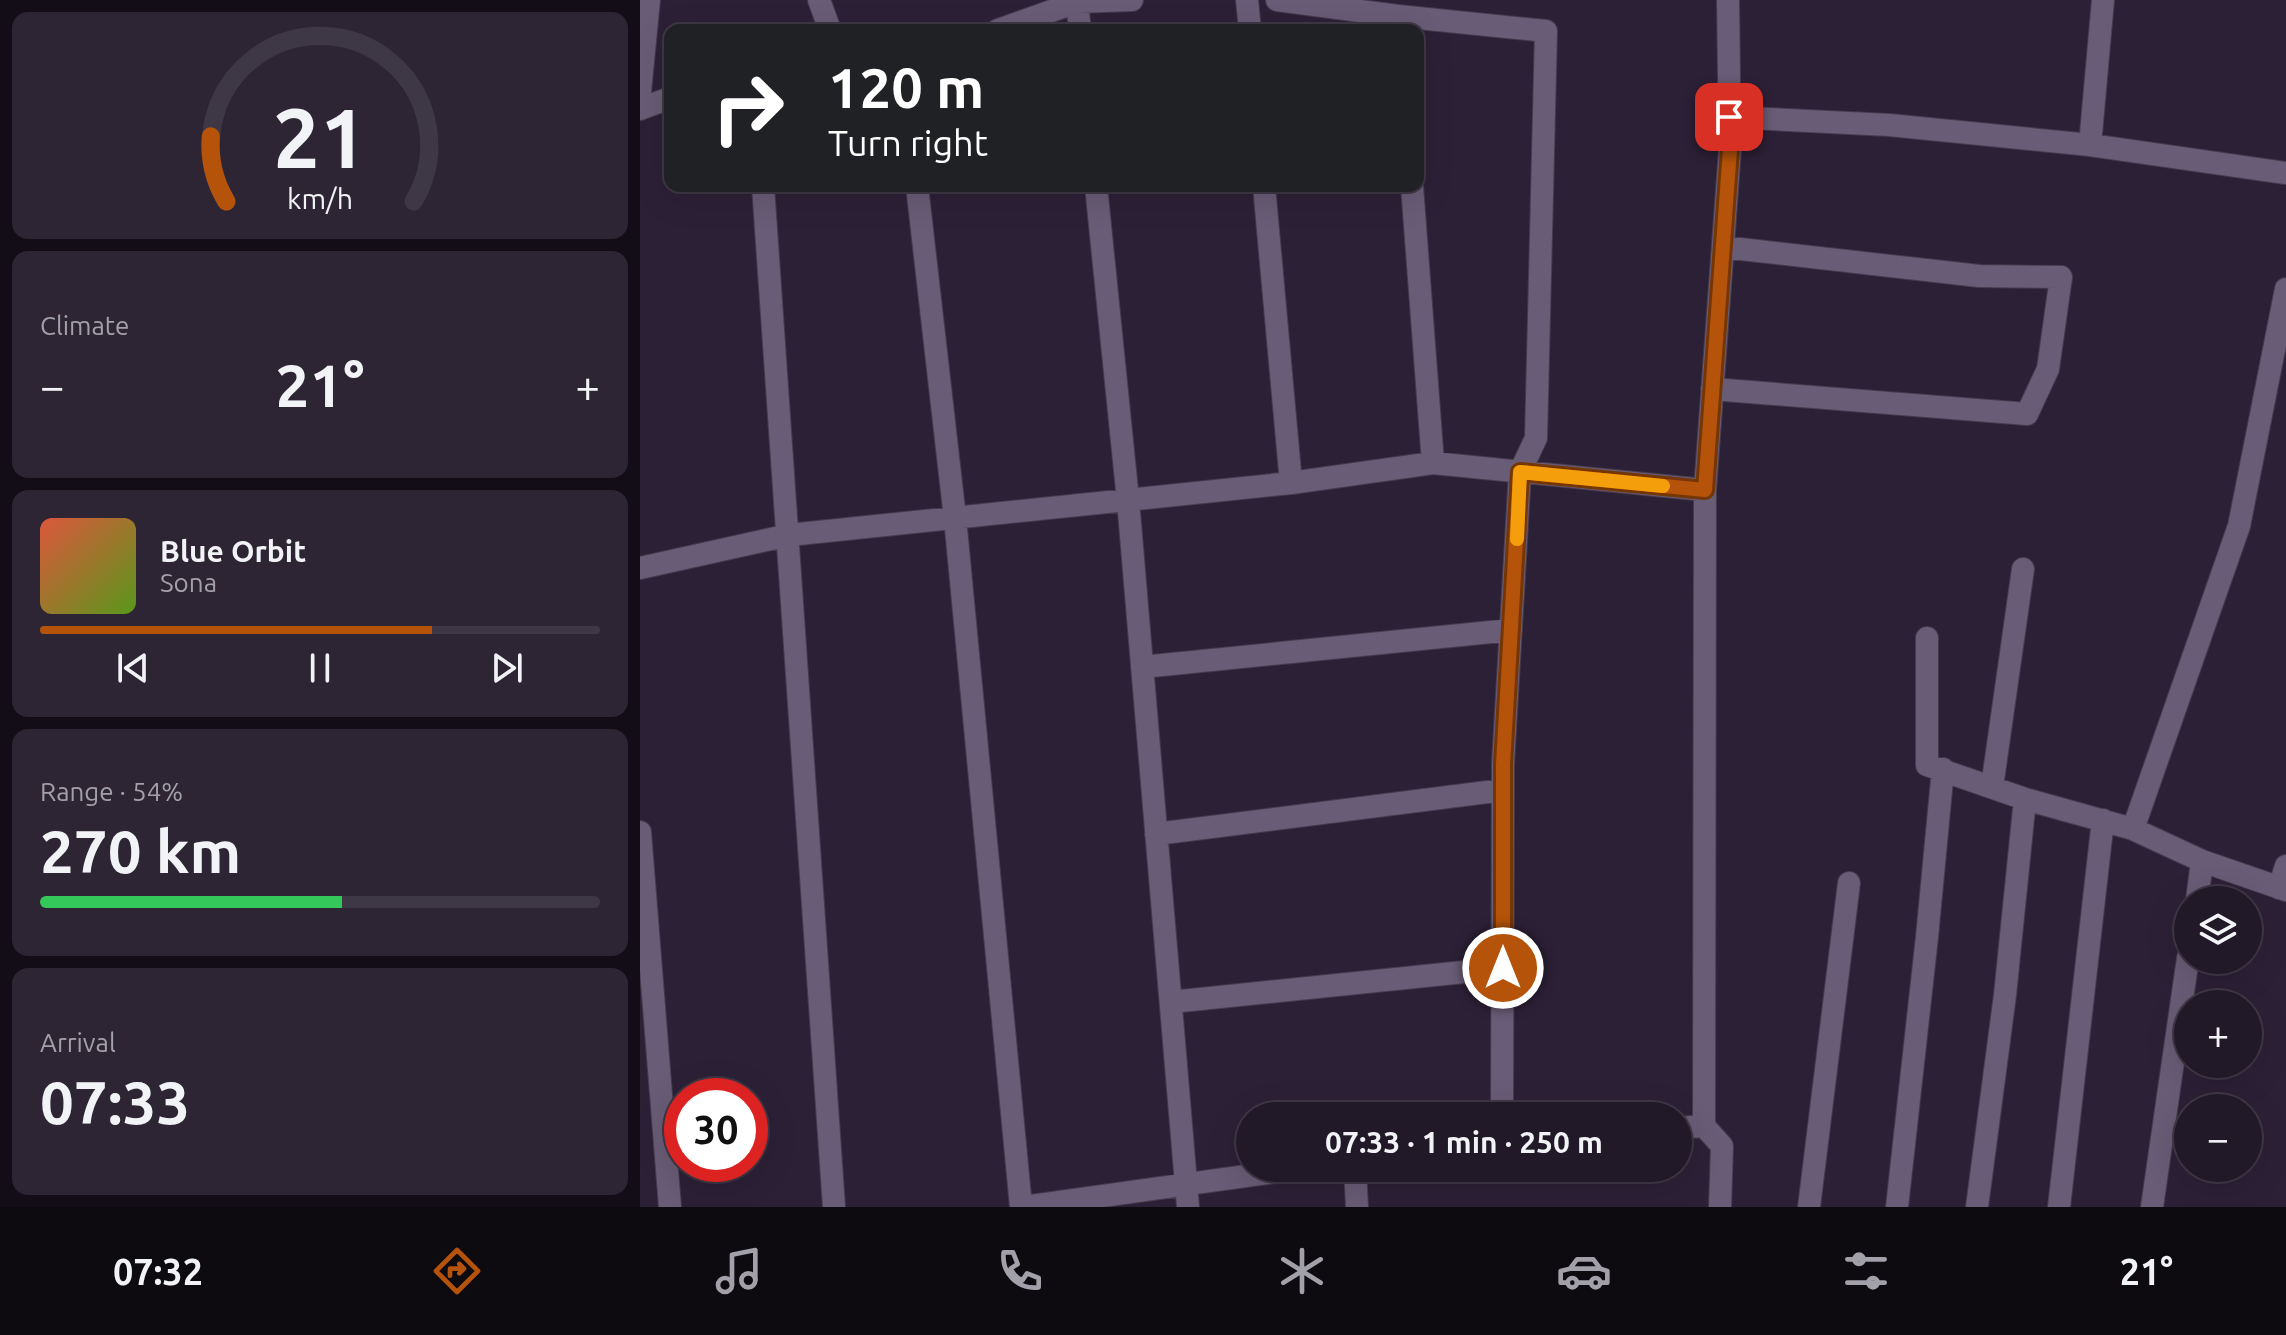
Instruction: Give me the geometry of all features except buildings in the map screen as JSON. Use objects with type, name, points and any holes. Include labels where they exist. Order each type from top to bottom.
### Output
[{"type":"street","points":[[640,92],[649,0]]},
{"type":"street","points":[[819,0],[828,24]]},
{"type":"street","points":[[1015,24],[1077,2],[1132,0]]},
{"type":"street","points":[[1247,0],[1249,24]]},
{"type":"street","points":[[1277,0],[1399,23]]},
{"type":"street","points":[[1720,1207],[1722,1146],[1704,1126],[1705,490],[1730,149],[1728,0]]},
{"type":"street","points":[[2090,145],[2103,0]]},
{"type":"street","points":[[1077,2],[1079,24]]},
{"type":"street","points":[[1424,24],[1546,31],[1536,438],[1520,472],[1503,790],[1502,1102]]},
{"type":"street","points":[[640,109],[664,100]]},
{"type":"street","points":[[1729,117],[1889,125],[2090,145],[2286,173]]},
{"type":"street","points":[[763,192],[834,1207]]},
{"type":"street","points":[[918,192],[955,518],[1023,1207],[1236,1177]]},
{"type":"street","points":[[1097,192],[1128,500],[1188,1207]]},
{"type":"street","points":[[1265,192],[1291,483]]},
{"type":"street","points":[[1412,192],[1433,463]]},
{"type":"street","points":[[1712,389],[2027,414],[2048,369],[2061,277],[1979,276],[1723,247]]},
{"type":"street","points":[[2133,829],[2239,526],[2286,289]]},
{"type":"street","points":[[640,568],[789,535],[1291,483],[1433,463],[1705,490]]},
{"type":"street","points":[[1992,787],[2023,569]]},
{"type":"street","points":[[1142,667],[1511,630]]},
{"type":"street","points":[[1927,638],[1927,765],[2025,799],[2133,829],[2202,861],[2282,889],[2286,866]]},
{"type":"street","points":[[1897,1207],[1943,769]]},
{"type":"street","points":[[1156,834],[1503,790]]},
{"type":"street","points":[[1977,1207],[2005,995],[2025,799]]},
{"type":"street","points":[[2059,1207],[2103,820]]},
{"type":"street","points":[[640,832],[649,1069],[670,1207]]},
{"type":"street","points":[[2199,886],[2202,861]]},
{"type":"street","points":[[1809,1207],[1849,883]]},
{"type":"street","points":[[1171,1002],[1503,968]]},
{"type":"street","points":[[2152,1207],[2186,974]]},
{"type":"street","points":[[1692,1127],[1704,1126]]},
{"type":"street","points":[[1356,1182],[1357,1207]]},
{"type":"slow traffic","points":[[1517,539],[1520,472],[1663,486]]},
{"type":"route","points":[[1503,968],[1503,764],[1520,472],[1705,490],[1730,149],[1729,117]]}]
